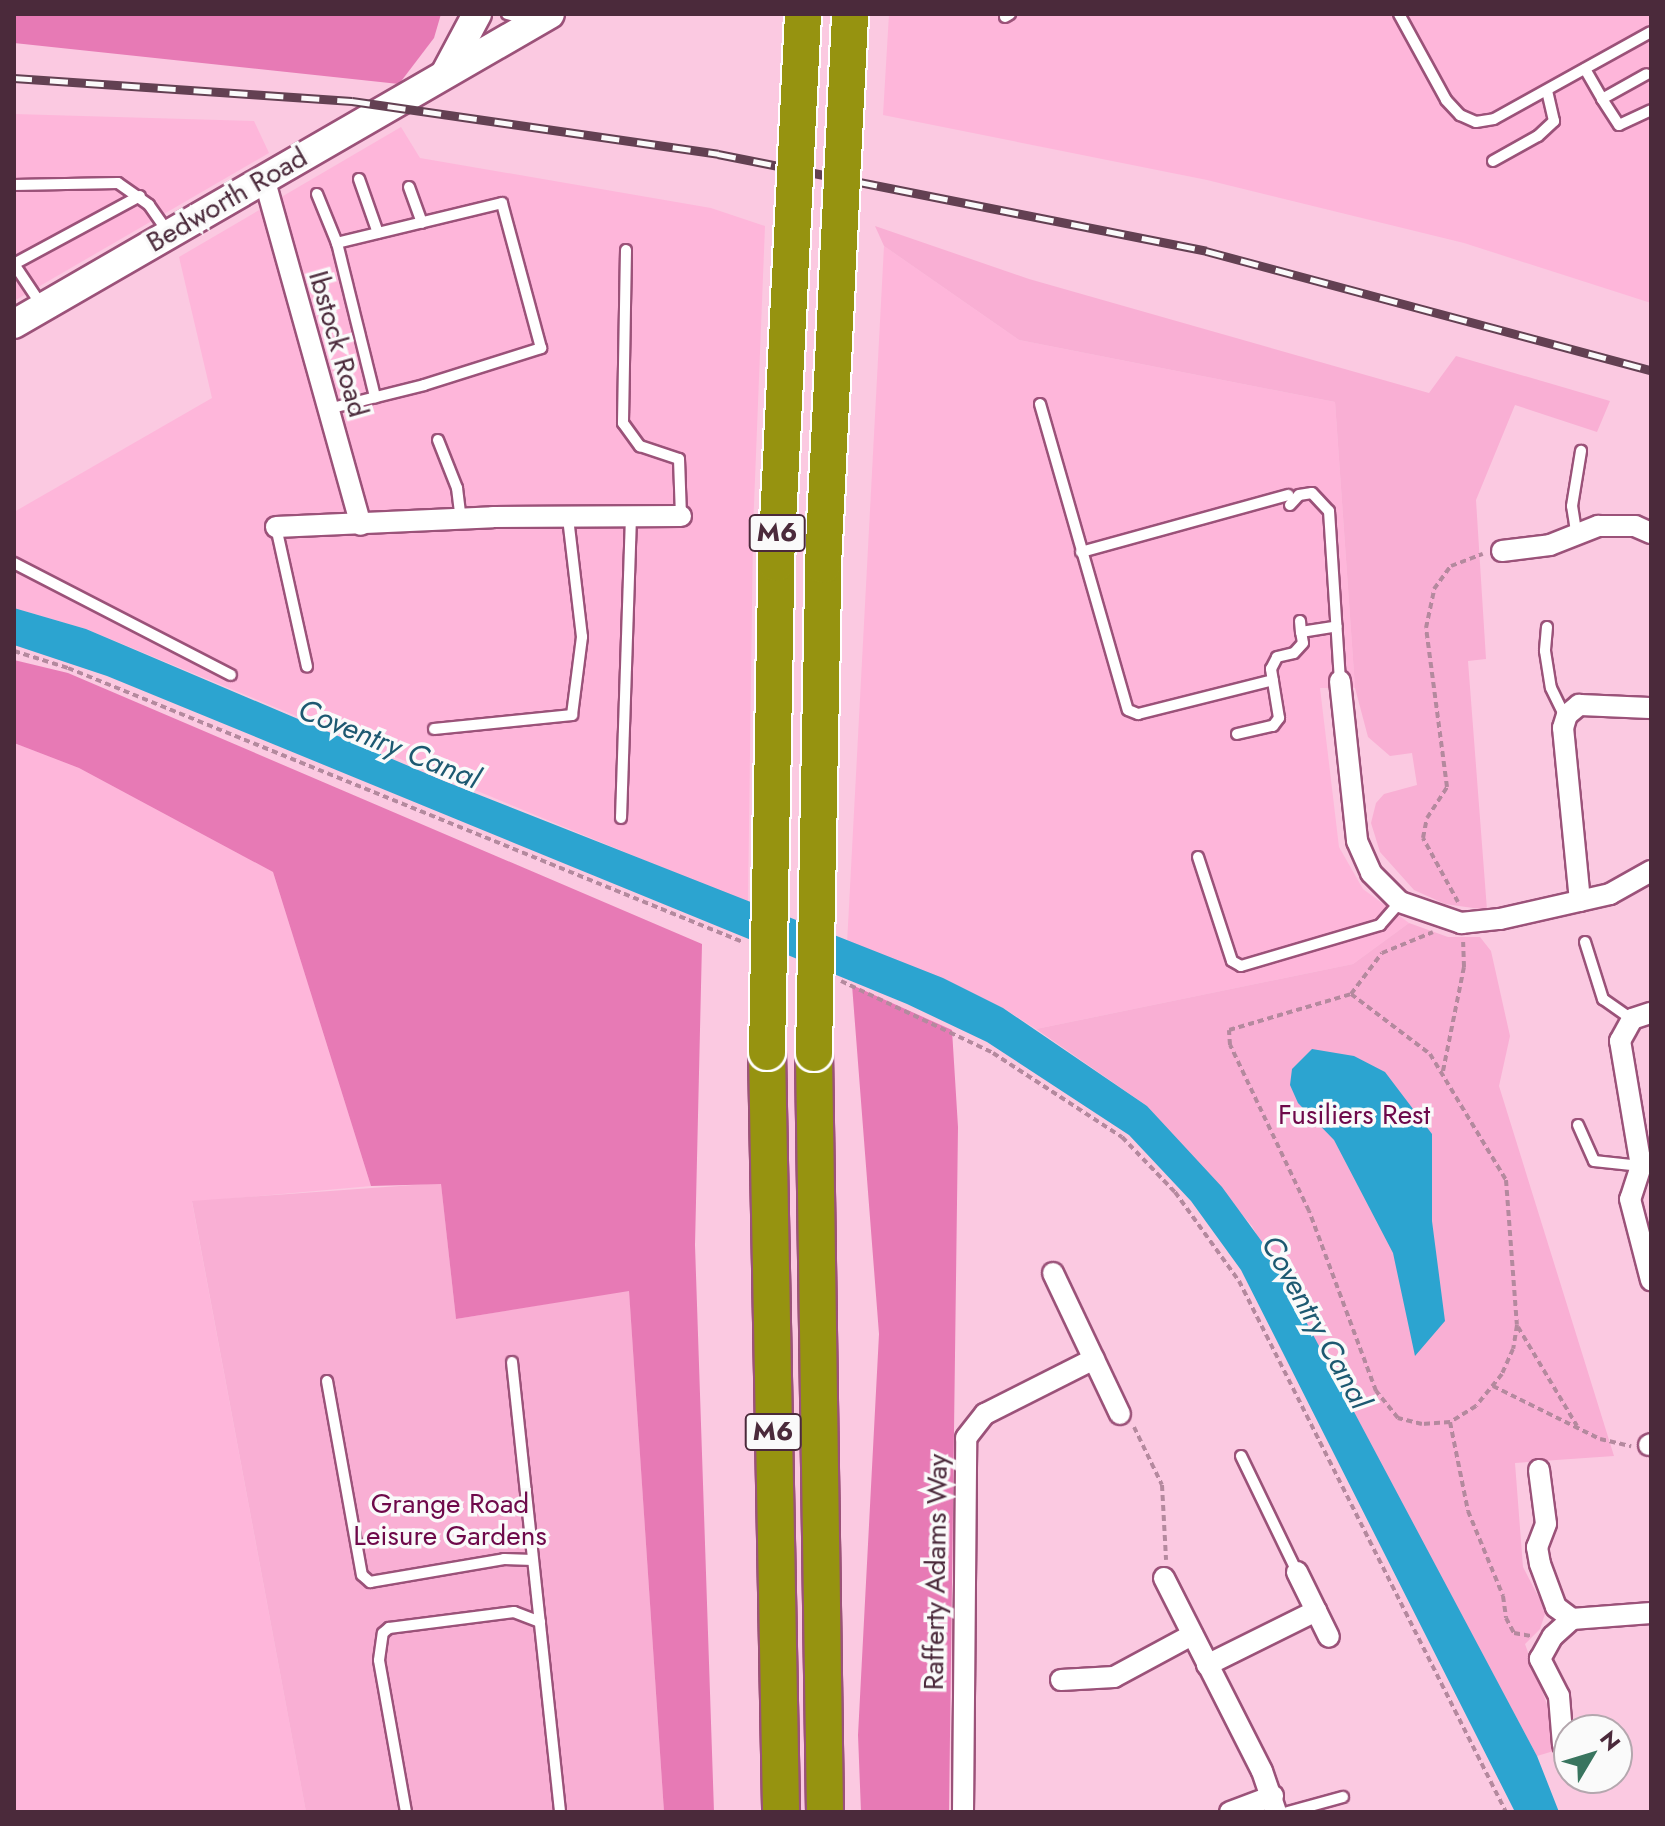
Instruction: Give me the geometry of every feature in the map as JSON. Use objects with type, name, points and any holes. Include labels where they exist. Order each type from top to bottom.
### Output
[{"type":"highway","name":"M6","points":[[781,1812],[767,1052],[776,563],[803,14]]},
{"type":"highway","name":"M6","points":[[825,1812],[814,1053],[823,565],[850,15]]},
{"type":"main road","points":[[442,77],[477,14]]},
{"type":"main road","name":"Bedworth Road","points":[[14,324],[550,14]]},
{"type":"street","name":"Ibstock Road","points":[[264,178],[361,525]]},
{"type":"street","points":[[276,527],[461,519],[681,516]]},
{"type":"street","points":[[1502,551],[1550,545],[1576,531],[1635,526],[1651,533]]},
{"type":"street","points":[[1340,681],[1357,841],[1371,873],[1400,902],[1439,919],[1461,923],[1610,894],[1651,871]]},
{"type":"street","points":[[1580,901],[1566,719],[1579,705],[1651,708]]},
{"type":"street","points":[[1641,1016],[1620,1041],[1646,1164],[1630,1199],[1651,1280]]},
{"type":"street","points":[[1053,1273],[1120,1414]]},
{"type":"street","name":"Rafferty Adams Way","points":[[963,1812],[966,1438],[985,1414],[1094,1359]]},
{"type":"street","points":[[1539,1470],[1546,1524],[1537,1547],[1540,1564],[1556,1607],[1572,1619]]},
{"type":"street","points":[[1297,1572],[1329,1637]]},
{"type":"street","points":[[1164,1578],[1275,1804],[1230,1812]]},
{"type":"street","points":[[1207,1665],[1316,1611]]},
{"type":"street","points":[[1560,1714],[1559,1696],[1540,1659],[1553,1636],[1572,1619],[1651,1613]]},
{"type":"street","points":[[1061,1680],[1114,1677],[1192,1635]]},
{"type":"lane","points":[[507,14],[527,19],[543,14]]},
{"type":"lane","points":[[1399,14],[1446,100],[1468,120],[1494,119],[1651,32]]},
{"type":"lane","points":[[1585,69],[1619,125],[1651,110]]},
{"type":"lane","points":[[1602,99],[1647,74]]},
{"type":"lane","points":[[1493,161],[1538,136],[1554,121],[1547,91]]},
{"type":"lane","points":[[359,179],[378,233]]},
{"type":"lane","points":[[14,185],[107,181],[140,196],[169,234]]},
{"type":"lane","points":[[409,187],[422,223]]},
{"type":"lane","points":[[317,194],[337,243],[375,397]]},
{"type":"lane","points":[[43,307],[14,264],[140,196]]},
{"type":"lane","points":[[328,409],[541,348],[502,203],[337,243]]},
{"type":"lane","points":[[626,250],[623,423],[640,446],[679,459],[681,516]]},
{"type":"lane","points":[[1040,404],[1128,710],[1138,714],[1273,680]]},
{"type":"lane","points":[[438,440],[457,488],[461,519]]},
{"type":"lane","points":[[1576,531],[1572,506],[1581,451]]},
{"type":"lane","points":[[1081,552],[1312,493],[1329,511],[1340,681]]},
{"type":"lane","points":[[434,729],[572,715],[582,637],[568,517]]},
{"type":"lane","points":[[621,818],[631,517]]},
{"type":"lane","points":[[276,527],[307,667]]},
{"type":"lane","points":[[14,563],[231,675]]},
{"type":"lane","points":[[1237,734],[1273,726],[1279,718],[1273,680],[1277,657],[1294,653],[1303,643],[1300,626],[1337,626]]},
{"type":"lane","points":[[1547,627],[1545,651],[1551,688],[1566,719]]},
{"type":"lane","points":[[1198,857],[1232,961],[1241,966],[1380,925],[1400,902]]},
{"type":"lane","points":[[1585,942],[1603,999],[1641,1016]]},
{"type":"lane","points":[[1578,1125],[1594,1161],[1646,1164]]},
{"type":"lane","points":[[512,1362],[560,1812]]},
{"type":"lane","points":[[327,1381],[362,1575],[370,1582],[504,1559],[533,1560]]},
{"type":"lane","points":[[1241,1456],[1297,1572]]},
{"type":"lane","points":[[406,1812],[379,1660],[383,1633],[389,1628],[514,1612],[540,1622]]},
{"type":"lane","points":[[1288,1812],[1343,1797]]},
{"type":"path","points":[[1442,1073],[1464,967],[1458,898],[1423,838],[1427,818],[1447,787],[1426,628],[1434,589],[1451,566],[1472,555],[1502,551]]},
{"type":"path","points":[[14,651],[68,668],[749,945]]},
{"type":"path","points":[[1351,994],[1420,1045],[1442,1073],[1506,1180],[1517,1325],[1513,1349],[1492,1386],[1476,1406],[1450,1422],[1422,1424],[1398,1418],[1376,1391],[1309,1211],[1230,1045],[1229,1030],[1250,1020],[1351,994],[1382,953],[1432,935],[1439,919]]},
{"type":"path","points":[[837,979],[993,1053],[1122,1137],[1175,1192],[1239,1281],[1506,1812]]},
{"type":"path","points":[[1517,1325],[1578,1427]]},
{"type":"path","points":[[1492,1386],[1622,1446],[1650,1444]]},
{"type":"path","points":[[1120,1414],[1143,1439],[1162,1485],[1164,1578]]},
{"type":"path","points":[[1450,1422],[1468,1511],[1503,1596],[1506,1618],[1514,1633],[1553,1636]]},
{"type":"shaded area","points":[[14,14],[441,14],[434,38],[399,84],[14,43]]},
{"type":"shaded area","points":[[889,14],[1651,14],[1651,303],[1464,243],[1207,180],[883,115]]},
{"type":"shaded area","points":[[14,114],[254,121],[269,153],[14,301]]},
{"type":"shaded area","points":[[401,127],[420,158],[711,208],[765,226],[753,530],[748,903],[86,629],[14,608],[14,512],[212,398],[179,257]]},
{"type":"shaded area","points":[[884,246],[1019,340],[1335,402],[1355,688],[1320,688],[1339,847],[1363,889],[1409,923],[1353,964],[1036,1029],[1003,1008],[847,944]]},
{"type":"shaded area","points":[[14,660],[68,673],[702,944],[695,1245],[714,1812],[664,1812],[629,1291],[456,1319],[441,1184],[371,1186],[273,872],[79,768],[14,743]]},
{"type":"shaded area","points":[[14,743],[79,768],[273,872],[371,1186],[192,1202],[306,1812],[14,1812]]},
{"type":"shaded area","points":[[852,985],[952,1030],[958,1127],[949,1812],[861,1812],[858,1735],[879,1334]]},
{"type":"green space","points":[[875,226],[1029,279],[1429,393],[1456,356],[1610,401],[1597,432],[1515,405],[1476,500],[1486,659],[1468,661],[1487,910],[1445,904],[1414,890],[1380,852],[1371,823],[1376,803],[1384,794],[1417,785],[1412,753],[1390,756],[1368,737],[1355,688],[1335,402],[1019,340],[884,246]]},
{"type":"green space","name":"Fusiliers Rest","points":[[1409,923],[1448,937],[1480,937],[1491,951],[1510,1036],[1499,1086],[1614,1456],[1515,1463],[1523,1567],[1546,1611],[1540,1629],[1525,1644],[1553,1730],[1553,1751],[1537,1756],[1252,1226],[1147,1106],[1036,1029],[1353,964]]},
{"type":"green space","name":"Grange Road Leisure Gardens","points":[[441,1183],[456,1319],[629,1290],[664,1812],[306,1812],[192,1201]]},
{"type":"water","points":[[14,608],[86,629],[444,781],[943,978],[1003,1008],[1147,1106],[1222,1187],[1268,1250],[1537,1756],[1559,1812],[1515,1812],[1241,1270],[1191,1201],[1129,1135],[987,1042],[907,1004],[107,676],[14,645]]},
{"type":"water","points":[[1312,1049],[1354,1056],[1385,1072],[1432,1134],[1432,1221],[1445,1321],[1415,1356],[1393,1253],[1334,1140],[1298,1103],[1290,1085],[1292,1069]]},
{"type":"railway","points":[[14,78],[352,101],[718,154],[1206,251],[1651,370]]},
{"type":"water label","name":"Coventry Canal","points":[[389,744]]},
{"type":"water label","name":"Coventry Canal","points":[[1316,1322]]}]
